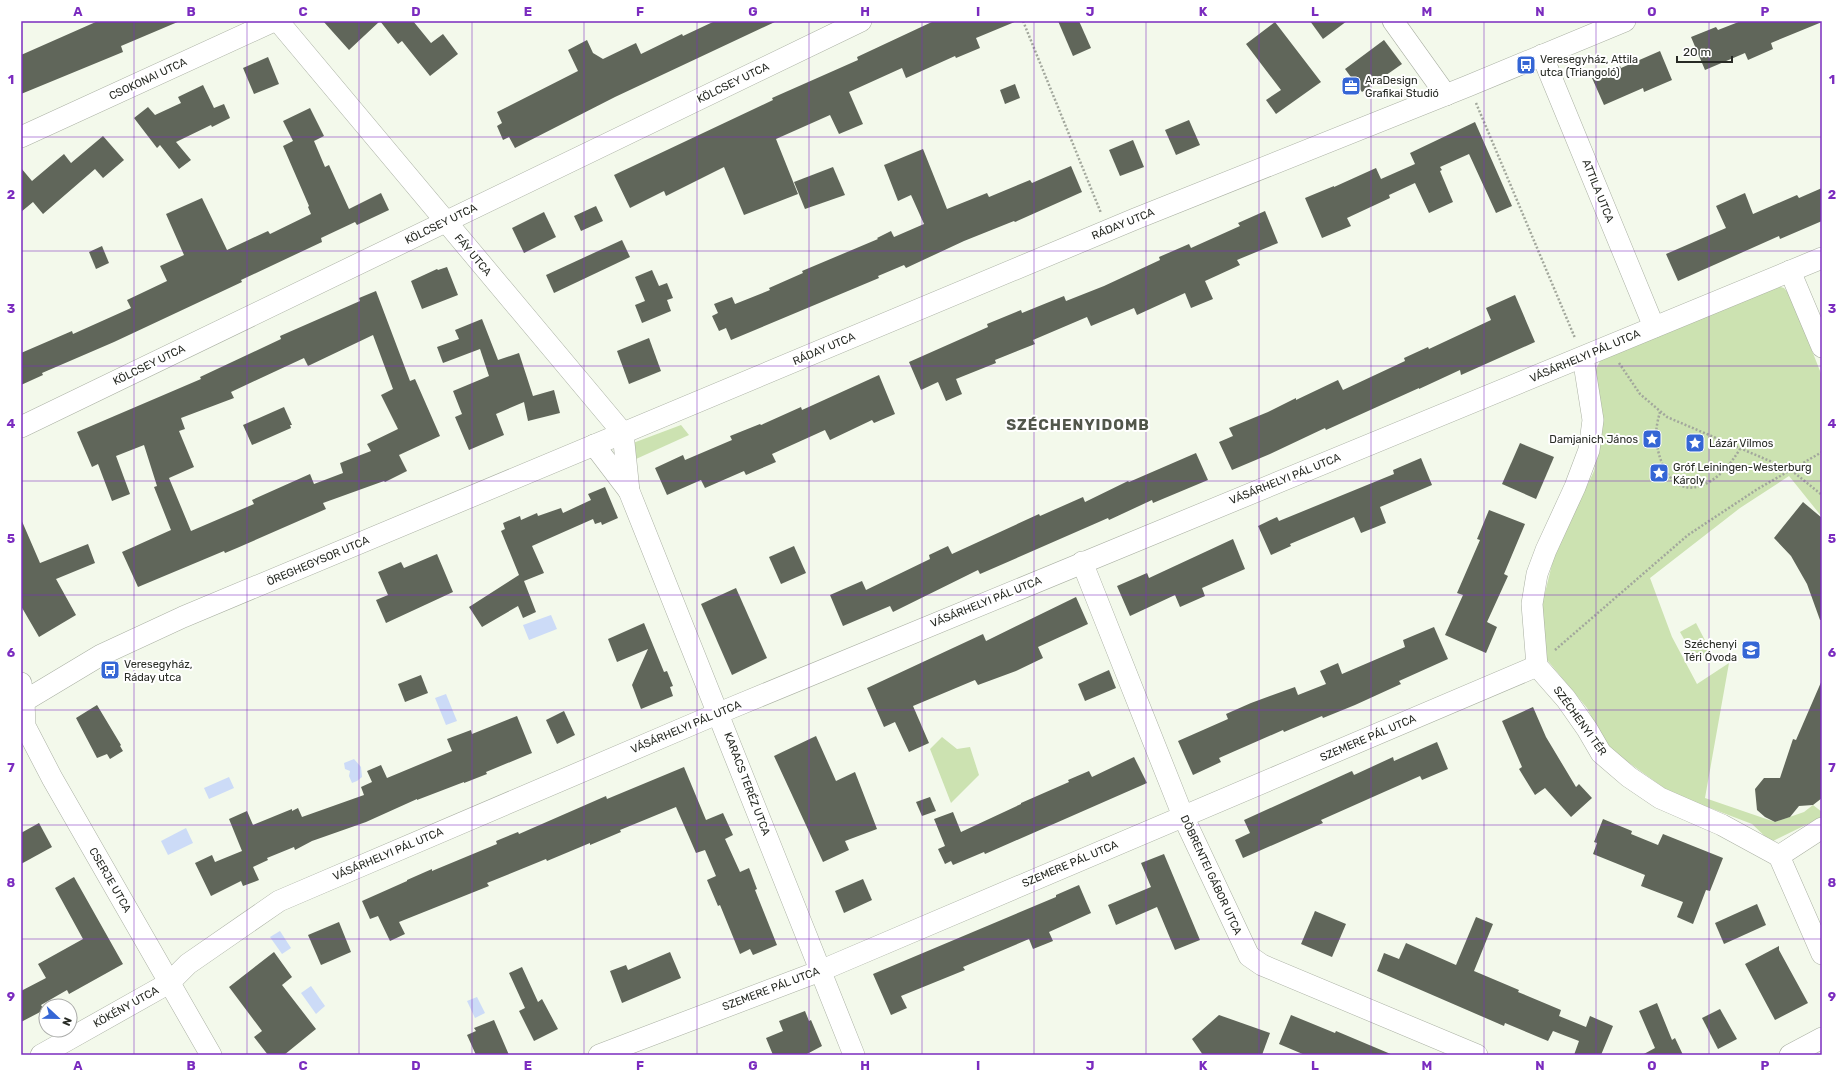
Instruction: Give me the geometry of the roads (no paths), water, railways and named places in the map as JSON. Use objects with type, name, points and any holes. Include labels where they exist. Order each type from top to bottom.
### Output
[{"type":"street","name":"CSOKONAI UTCA","points":[[21,138],[274,21]]},
{"type":"street","name":"FÁY UTCA","points":[[278,21],[623,433]]},
{"type":"street","name":"KÖLCSEY UTCA","points":[[21,427],[861,21]]},
{"type":"street","points":[[1392,21],[1446,96]]},
{"type":"street","name":"RÁDAY UTCA","points":[[623,433],[1108,230],[1446,96],[1625,21]]},
{"type":"street","name":"ATTILA UTCA","points":[[1542,55],[1654,327]]},
{"type":"street","name":"VÁSÁRHELYI PÁL UTCA","points":[[170,983],[188,964],[279,901],[719,713],[1822,258]]},
{"type":"street","points":[[1790,271],[1822,347]]},
{"type":"street","points":[[1537,666],[1532,604],[1537,574],[1546,550],[1576,487],[1589,450],[1593,420],[1583,357]]},
{"type":"street","name":"ÖREGHEGYSOR UTCA","points":[[22,696],[101,655],[183,617],[623,433]]},
{"type":"street","name":"KARACS TERÉZ UTCA","points":[[623,433],[630,491],[854,1055]]},
{"type":"street","name":"KARACS TERÉZ UTCA","points":[[594,445],[630,491]]},
{"type":"street","name":"DÖBRENTEI GÁBOR UTCA","points":[[1082,562],[1184,816],[1249,956],[1262,965],[1477,1055]]},
{"type":"street","name":"SZEMERE PÁL UTCA","points":[[599,1055],[820,971],[1537,666]]},
{"type":"street","name":"SZÉCHENYI TÉR","points":[[1537,666],[1566,699],[1587,729],[1601,753],[1629,777],[1660,798],[1722,825],[1779,856]]},
{"type":"street","name":"CSERJE UTCA","points":[[22,696],[25,726],[52,778],[211,1055]]},
{"type":"street","points":[[1822,828],[1779,856],[1822,954]]},
{"type":"street","name":"KÖKÉNY UTCA","points":[[41,1055],[170,983]]},
{"type":"street","points":[[1790,1055],[1822,1038]]},
{"type":"water","points":[[551,615],[557,629],[529,640],[523,625]]},
{"type":"water","points":[[446,694],[457,721],[446,725],[435,698]]},
{"type":"water","points":[[354,759],[361,767],[362,777],[352,783],[349,776],[350,771],[345,769],[344,763]]},
{"type":"water","points":[[229,777],[234,788],[209,799],[204,788]]},
{"type":"water","points":[[186,828],[193,843],[168,855],[161,841]]},
{"type":"water","points":[[280,931],[291,948],[282,954],[270,937]]},
{"type":"water","points":[[311,986],[325,1006],[316,1014],[301,993]]},
{"type":"water","points":[[477,997],[485,1013],[475,1018],[467,1001]]},
{"type":"place","name":"Veresegyház, Attila utca (Triangoló)","points":[[1526,65]]},
{"type":"place","name":"AraDesign Grafikai Studió","points":[[1351,86]]},
{"type":"place","name":"Damjanich János","points":[[1652,439]]},
{"type":"place","name":"Lázár Vilmos","points":[[1695,443]]},
{"type":"place","name":"Gróf Leiningen-Westerburg Károly","points":[[1659,473]]},
{"type":"place","name":"Széchenyi Téri Óvoda","points":[[1751,650]]},
{"type":"place","name":"Veresegyház, Ráday utca","points":[[110,670]]},
{"type":"district","name":"SZÉCHENYIDOMB","points":[[1078,425]]}]
